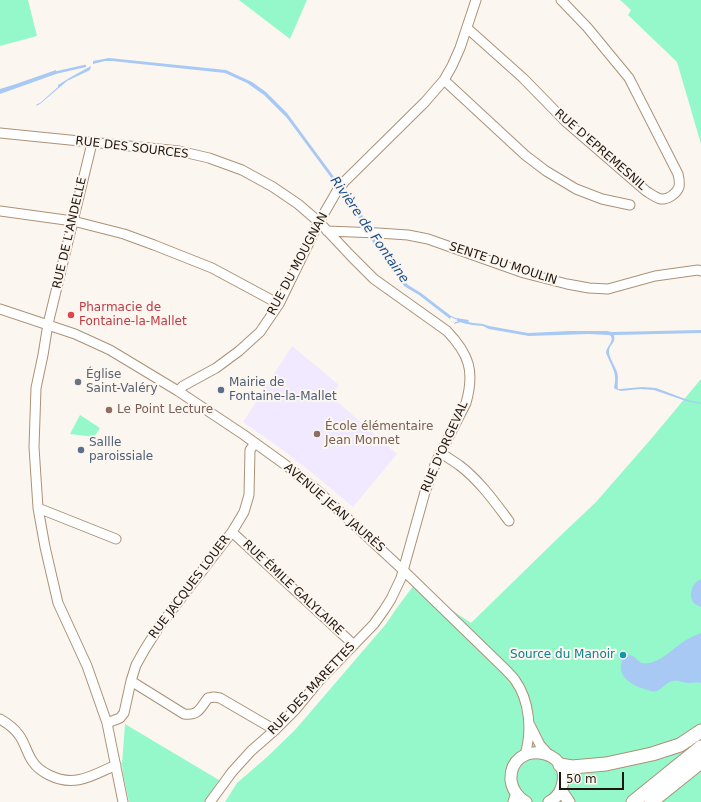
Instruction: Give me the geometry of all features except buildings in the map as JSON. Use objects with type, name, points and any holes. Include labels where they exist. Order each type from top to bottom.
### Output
[{"type":"highway","points":[[560,765],[572,767],[606,764],[652,754],[680,745],[701,731]]},
{"type":"highway","points":[[633,802],[701,747]]},
{"type":"highway","points":[[651,802],[701,762]]},
{"type":"main road","points":[[519,800],[512,784],[512,770],[519,758],[533,752],[541,752],[555,759],[560,765],[563,773],[561,790],[557,796],[549,802]]},
{"type":"main road","points":[[561,790],[569,802]]},
{"type":"street","name":"RUE DU MOUGNAN","points":[[178,391],[183,386],[216,368],[239,351],[260,332],[278,304],[319,222],[337,191],[345,181],[425,102],[444,80],[452,66],[476,0]]},
{"type":"street","name":"RUE D'EPREMESNIL","points":[[467,28],[523,78],[565,121],[646,191],[662,199],[668,198],[675,193],[679,187],[680,180],[629,78],[587,27],[561,0]]},
{"type":"street","points":[[444,80],[525,155],[546,171],[576,189],[602,199],[630,205]]},
{"type":"street","name":"RUE DES SOURCES","points":[[0,133],[179,151],[209,158],[242,170],[273,187],[298,204],[319,222]]},
{"type":"street","name":"RUE DE L'ANDELLE","points":[[92,143],[48,324],[36,388],[34,447],[38,508],[58,603],[87,666],[107,722],[123,802]]},
{"type":"street","points":[[0,210],[73,222],[124,234],[154,244],[212,268],[278,304]]},
{"type":"street","name":"RUE D'ORGEVAL","points":[[319,222],[374,278],[447,331],[457,341],[465,354],[469,367],[471,380],[466,403],[436,462],[425,492],[403,570]]},
{"type":"street","name":"SENTE DU MOULIN","points":[[327,231],[378,232],[428,239],[524,273],[589,288],[608,289],[655,276],[698,270],[701,271]]},
{"type":"street","name":"AVENUE JEAN JAURÈS","points":[[0,309],[75,334],[110,350],[224,420],[287,466],[318,491],[403,570],[504,668],[514,680],[525,701],[529,724],[529,738],[525,755]]},
{"type":"street","name":"RUE JACQUES LOUER","points":[[107,722],[120,718],[124,713],[131,681],[136,666],[145,649],[159,627],[232,532],[244,512],[249,495],[250,450],[255,443]]},
{"type":"street","points":[[441,453],[460,466],[478,483],[509,521]]},
{"type":"street","points":[[38,508],[116,539]]},
{"type":"street","name":"RUE ÉMILE GALYLAIRE","points":[[232,532],[354,645]]},
{"type":"street","name":"RUE DES MARETTES","points":[[210,802],[232,772],[251,751],[296,709],[319,681],[374,624],[394,592],[403,570]]},
{"type":"street","points":[[131,681],[184,714],[195,714],[208,698],[220,698],[275,730]]},
{"type":"street","points":[[0,719],[10,725],[19,735],[33,763],[43,772],[56,779],[73,781],[88,778],[116,765]]},
{"type":"street","name":"AVENUE JEAN JAURÈS","points":[[529,724],[540,745],[549,755]]},
{"type":"shaded area","name":"École élémentaire Jean Monnet","points":[[292,346],[339,385],[331,396],[397,454],[353,507],[276,445],[243,422]]},
{"type":"green space","points":[[0,0],[28,0],[37,36],[0,46]]},
{"type":"green space","points":[[239,0],[307,0],[290,39]]},
{"type":"green space","points":[[620,0],[701,0],[701,144],[677,62],[628,15],[631,10]]},
{"type":"green space","points":[[701,379],[701,802],[225,802],[237,783],[295,730],[386,624],[414,585],[471,623],[596,502]]},
{"type":"green space","points":[[80,415],[100,428],[94,437],[70,434]]},
{"type":"green space","points":[[125,724],[219,780],[204,802],[129,802],[122,764]]},
{"type":"water","points":[[109,58],[226,70],[252,82],[266,92],[287,113],[340,185],[338,187],[287,118],[264,95],[247,83],[225,73],[112,61],[93,64],[93,61]]},
{"type":"water","points":[[91,66],[90,70],[67,81],[36,106],[58,87],[58,85]]},
{"type":"water","points":[[56,70],[56,74],[0,94],[0,89]]},
{"type":"water","points":[[341,190],[344,190],[359,210],[369,230],[364,229],[357,214]]},
{"type":"water","points":[[368,235],[372,235],[408,285],[451,316],[469,320],[468,322],[528,333],[569,331],[612,332],[701,330],[701,333],[614,335],[614,342],[609,352],[618,374],[618,389],[642,387],[656,388],[701,404],[686,401],[654,390],[640,389],[621,391],[615,389],[615,374],[606,353],[612,338],[609,335],[588,334],[529,336],[489,329],[483,326],[461,322],[454,324],[455,322],[465,321],[451,317],[450,319],[419,295],[404,286]]},
{"type":"water","points":[[701,579],[701,607],[695,604],[691,594],[695,583]]},
{"type":"water","points":[[701,633],[701,683],[673,681],[657,691],[653,691],[643,689],[632,684],[624,676],[621,667],[622,661],[617,655],[623,650],[641,663],[654,662],[665,656],[681,643]]},
{"type":"waterway","name":"Rivière de Fontaine","points":[[54,73],[85,66]]},
{"type":"waterway","name":"Rivière de Fontaine","points":[[355,209],[366,227]]},
{"type":"waterway","name":"Rivière de Fontaine","points":[[458,320],[468,323]]},
{"type":"place","name":"Pharmacie de Fontaine-la-Mallet","points":[[71,315]]},
{"type":"place","name":"Église Saint-Valéry","points":[[78,382]]},
{"type":"place","name":"Mairie de Fontaine-la-Mallet","points":[[221,390]]},
{"type":"place","name":"Le Point Lecture","points":[[109,410]]},
{"type":"place","name":"École élémentaire Jean Monnet","points":[[317,434]]},
{"type":"place","name":"Sallle paroissiale","points":[[81,450]]},
{"type":"place","name":"Source du Manoir","points":[[623,655]]}]
